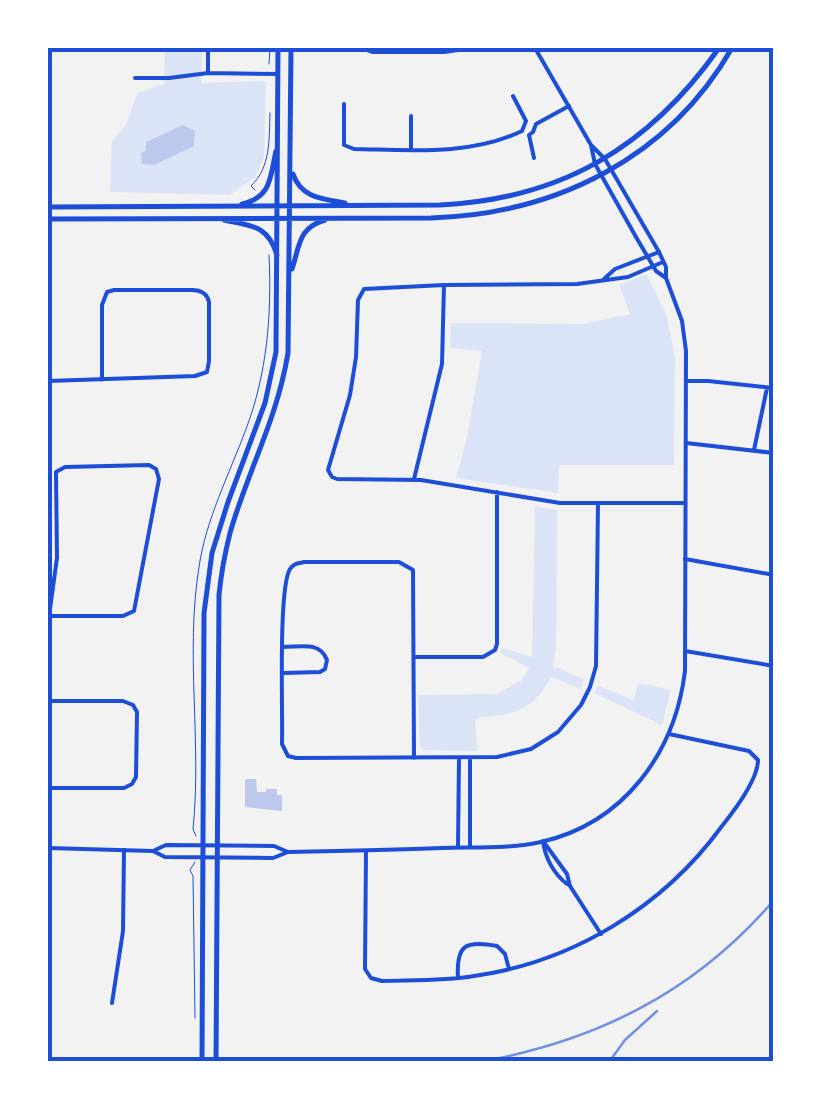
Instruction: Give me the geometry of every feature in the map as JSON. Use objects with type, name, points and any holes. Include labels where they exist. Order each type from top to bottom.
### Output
[{"type":"main road","points":[[202,1061],[206,585],[217,536],[272,377],[278,328],[278,48]]},
{"type":"main road","points":[[216,1061],[218,595],[231,531],[280,395],[288,352],[291,48]]},
{"type":"main road","points":[[48,206],[484,202],[546,186],[625,146],[673,106],[719,48]]},
{"type":"main road","points":[[48,219],[446,217],[486,214],[540,201],[601,175],[652,143],[686,112],[732,48]]},
{"type":"main road","points":[[228,206],[264,194],[279,139]]},
{"type":"main road","points":[[291,164],[295,181],[303,191],[325,200],[363,206]]},
{"type":"main road","points":[[212,218],[266,233],[278,260]]},
{"type":"main road","points":[[290,278],[304,232],[333,218]]},
{"type":"street","points":[[208,48],[208,74]]},
{"type":"street","points":[[362,48],[372,52],[472,48]]},
{"type":"street","points":[[535,48],[591,145],[595,164],[653,267],[666,278]]},
{"type":"street","points":[[135,78],[278,74]]},
{"type":"street","points":[[514,96],[526,120],[536,124]]},
{"type":"street","points":[[344,104],[344,146],[354,149],[455,149],[491,143],[522,132],[529,135]]},
{"type":"street","points":[[529,135],[536,124],[569,106]]},
{"type":"street","points":[[411,116],[411,150]]},
{"type":"street","points":[[522,132],[526,120]]},
{"type":"street","points":[[529,135],[534,158]]},
{"type":"street","points":[[48,848],[153,851],[165,857],[273,858],[288,852],[512,846],[573,831],[620,804],[644,776],[670,734],[682,695],[686,351],[682,321],[666,278],[666,267],[605,158],[591,145]]},
{"type":"street","points":[[604,279],[615,270],[658,252]]},
{"type":"street","points":[[663,262],[616,280],[576,284],[373,287],[361,291],[354,372],[328,466],[329,474],[337,479],[414,479],[555,502],[686,503]]},
{"type":"street","points":[[414,479],[442,364],[444,285]]},
{"type":"street","points":[[48,381],[102,380],[195,376],[205,374],[209,366],[205,294],[200,290],[107,292],[102,304],[102,380]]},
{"type":"street","points":[[686,381],[770,388],[754,450]]},
{"type":"street","points":[[686,443],[774,453]]},
{"type":"street","points":[[145,464],[156,469],[159,479],[134,611],[123,616],[48,616],[57,558],[56,472],[65,467],[145,464]]},
{"type":"street","points":[[414,657],[487,656],[495,650],[497,492]]},
{"type":"street","points":[[414,758],[410,567],[400,562],[304,562],[293,566],[284,604],[282,744],[288,756],[296,758],[414,758],[459,758],[470,758],[506,756],[540,744],[566,726],[586,697],[598,651],[598,503]]},
{"type":"street","points":[[685,558],[774,576]]},
{"type":"street","points":[[283,647],[316,647],[323,650],[328,660],[320,672],[283,673]]},
{"type":"street","points":[[685,651],[774,666]]},
{"type":"street","points":[[48,702],[124,701],[137,712],[136,776],[132,784],[124,788],[48,788]]},
{"type":"street","points":[[366,851],[365,964],[371,978],[382,982],[458,978],[509,970],[568,950],[653,899],[695,860],[732,813],[757,770],[758,760],[748,751],[670,734]]},
{"type":"street","points":[[458,847],[459,758]]},
{"type":"street","points":[[470,758],[470,847]]},
{"type":"street","points":[[544,841],[548,859],[559,878],[570,886],[600,934]]},
{"type":"street","points":[[153,851],[166,845],[216,845],[274,846],[288,852]]},
{"type":"street","points":[[112,1002],[123,932],[124,850]]},
{"type":"street","points":[[458,978],[458,954],[472,944],[497,946],[505,954],[509,970]]},
{"type":"path","points":[[269,63],[270,48]]},
{"type":"path","points":[[262,192],[251,186],[260,178],[266,162],[270,104]]},
{"type":"path","points":[[195,1028],[190,870],[196,864]]},
{"type":"shaded area","points":[[165,48],[202,48],[201,83],[266,81],[264,157],[255,177],[230,195],[110,192],[112,141],[126,125],[137,93],[164,84]]},
{"type":"shaded area","points":[[646,274],[666,313],[675,359],[674,465],[559,465],[558,493],[456,478],[482,351],[450,348],[451,323],[583,324],[630,314],[619,285]]},
{"type":"shaded area","points":[[535,506],[557,510],[553,666],[584,679],[581,689],[551,677],[538,697],[522,709],[475,721],[477,751],[422,750],[418,695],[496,694],[521,681],[529,668],[501,653],[502,648],[532,657]]},
{"type":"shaded area","points":[[638,683],[671,690],[662,725],[594,693],[598,686],[634,700]]},
{"type":"building","points":[[183,125],[195,131],[194,146],[154,165],[142,164],[146,142]]},
{"type":"building","points":[[245,779],[256,779],[257,792],[277,789],[277,795],[282,795],[282,811],[245,807]]},
{"type":"railway","points":[[479,1062],[564,1041],[641,1008],[711,961],[774,900]]},
{"type":"railway","points":[[609,1062],[625,1040],[657,1011]]}]
